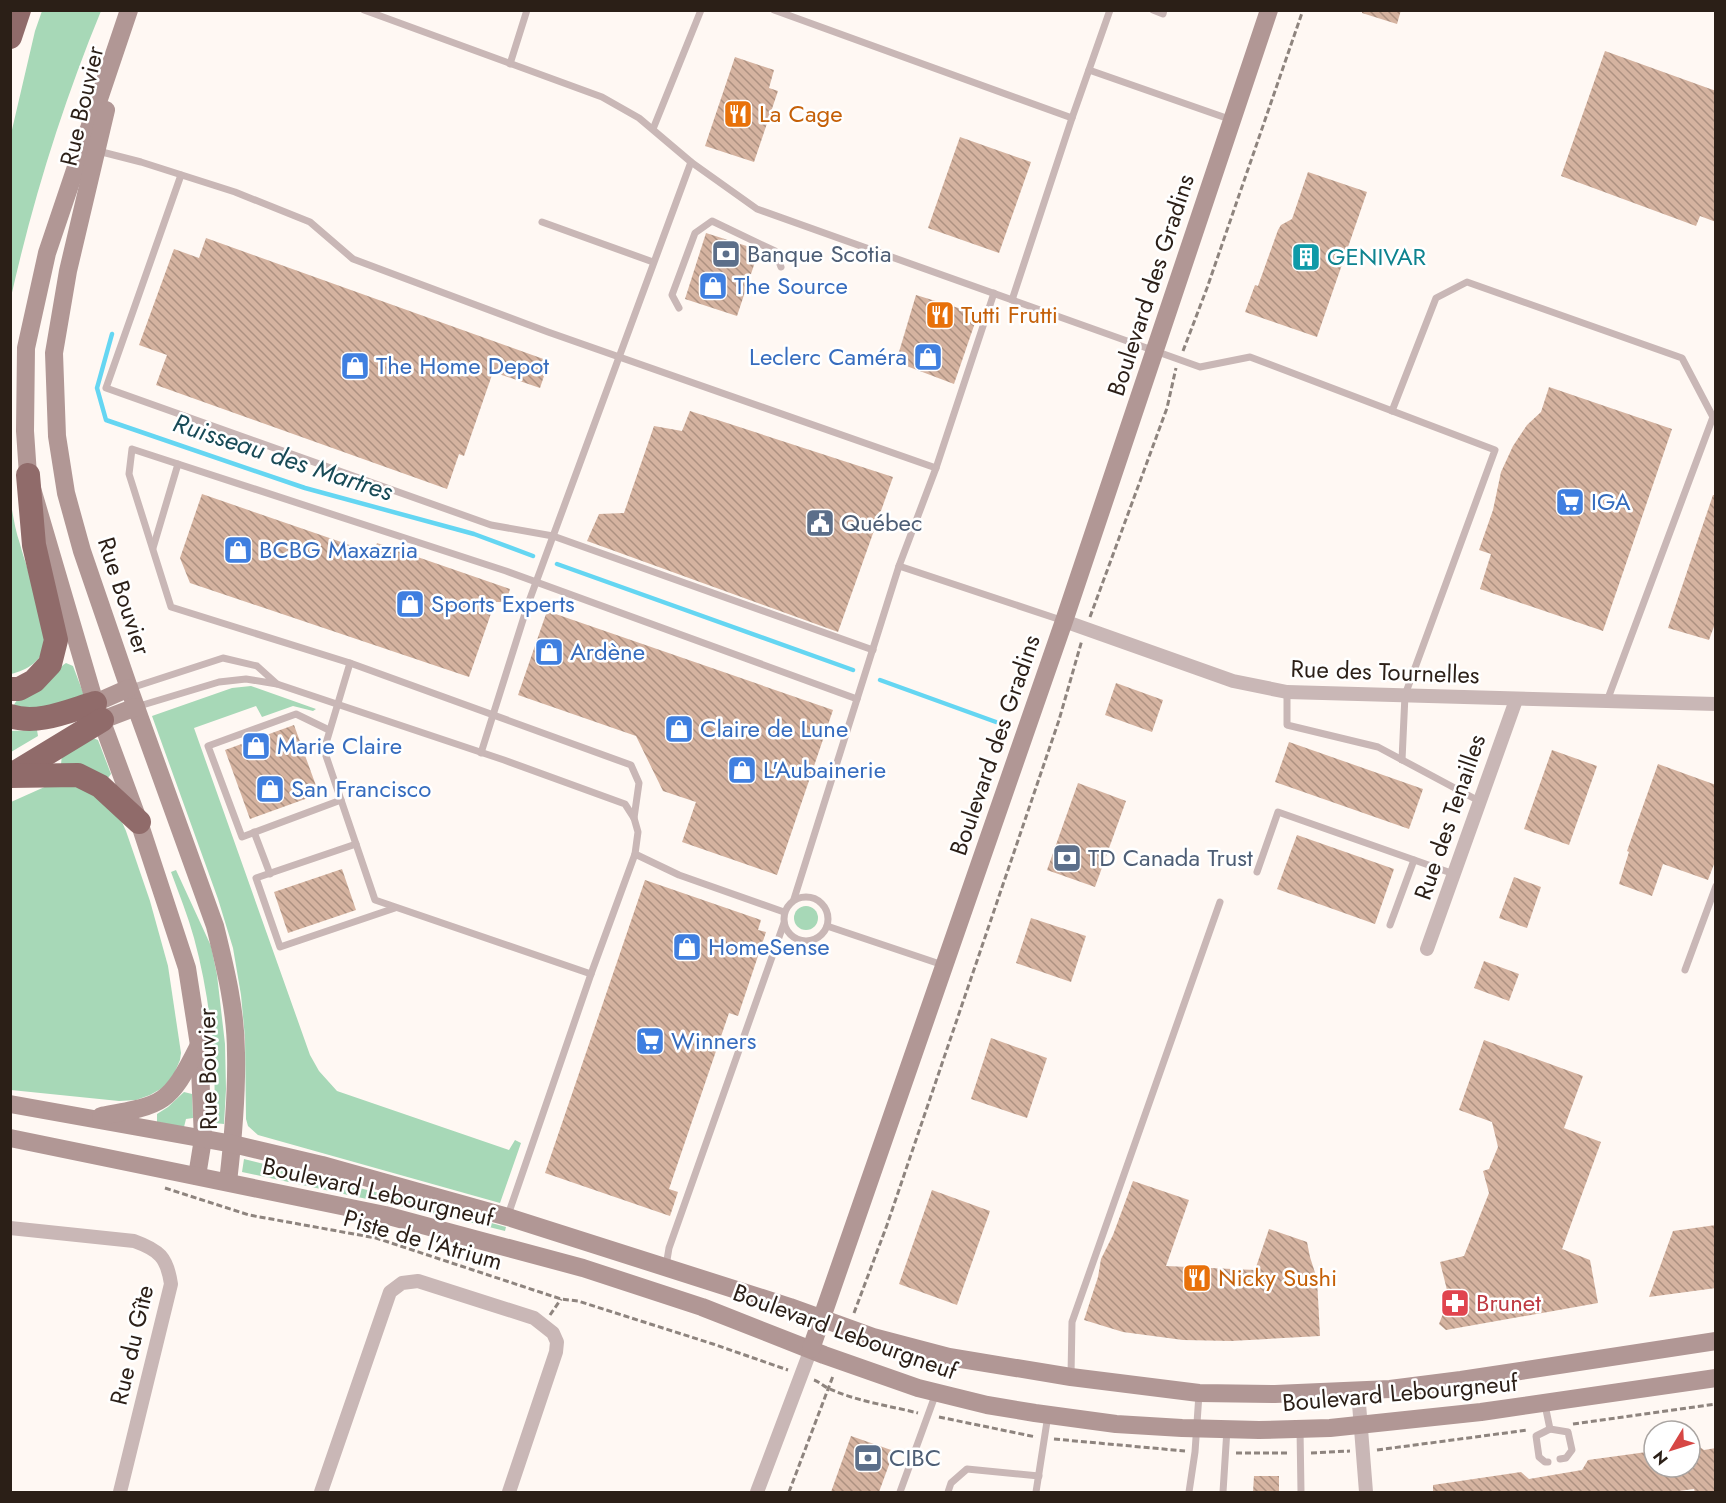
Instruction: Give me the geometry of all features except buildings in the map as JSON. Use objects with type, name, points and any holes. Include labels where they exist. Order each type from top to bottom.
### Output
[{"type":"highway","points":[[10,37],[19,10]]},
{"type":"highway","points":[[10,689],[19,689],[34,681],[50,664],[56,640],[34,545],[28,475]]},
{"type":"highway","points":[[10,716],[20,719],[45,718],[98,712]]},
{"type":"highway","points":[[10,775],[98,712]]},
{"type":"highway","points":[[10,775],[78,776],[100,786],[139,822]]},
{"type":"street","name":"Boulevard des Gradins","points":[[757,1492],[811,1349],[1064,621],[1269,10]]},
{"type":"street","name":"Rue Bouvier","points":[[128,14],[68,271],[54,353],[57,436],[66,493],[82,551],[215,926],[225,966],[232,1004],[236,1052],[233,1144],[228,1182]]},
{"type":"street","name":"Rue Bouvier","points":[[128,14],[47,253],[26,348],[25,431],[28,475],[98,712],[139,822],[187,968],[199,1045],[203,1139],[197,1176]]},
{"type":"street","name":"Rue des Tournelles","points":[[1064,621],[1233,681],[1287,692],[1716,704]]},
{"type":"street","points":[[98,712],[129,688]]},
{"type":"street","name":"Rue des Tenailles","points":[[1427,950],[1516,700]]},
{"type":"street","points":[[98,712],[136,707]]},
{"type":"street","points":[[89,1118],[147,1108],[166,1097],[181,1080],[199,1045]]},
{"type":"street","name":"Boulevard Lebourgneuf","points":[[10,1104],[233,1144],[383,1181],[508,1217],[666,1267],[790,1307],[873,1337],[949,1357],[1071,1377],[1199,1393],[1275,1394],[1358,1391],[1461,1380],[1716,1341]]},
{"type":"street","name":"Boulevard Lebourgneuf","points":[[10,1138],[385,1215],[584,1268],[702,1306],[811,1349],[936,1393],[987,1405],[1048,1415],[1116,1424],[1197,1428],[1300,1429],[1361,1426],[1716,1378]]},
{"type":"street","name":"Rue du Gîte","points":[[10,1228],[134,1241],[162,1255],[169,1269],[171,1284],[120,1492]]},
{"type":"street","points":[[321,1492],[390,1292],[402,1283],[417,1281],[534,1318],[553,1333],[557,1342],[556,1352],[509,1492]]},
{"type":"street","points":[[1358,1391],[1366,1492]]},
{"type":"lane","points":[[364,10],[602,97],[639,118],[691,162],[757,209],[1200,367],[1250,357],[1495,450],[1405,695],[1402,760]]},
{"type":"lane","points":[[510,64],[527,10]]},
{"type":"lane","points":[[653,129],[701,10]]},
{"type":"lane","points":[[774,10],[1072,118]]},
{"type":"lane","points":[[1012,300],[1110,10]]},
{"type":"lane","points":[[1153,10],[1163,14],[1164,10]]},
{"type":"lane","points":[[1089,70],[1232,120]]},
{"type":"lane","points":[[97,151],[235,192],[310,222],[353,258],[620,358],[936,468]]},
{"type":"lane","points":[[481,753],[537,581],[691,162]]},
{"type":"lane","points":[[181,175],[106,388],[491,525],[553,537],[873,650]]},
{"type":"lane","points":[[679,308],[672,295],[695,233],[712,221],[775,251],[781,267]]},
{"type":"lane","points":[[542,222],[653,262]]},
{"type":"lane","points":[[1392,411],[1436,298],[1467,282],[1682,358],[1713,417],[1607,701]]},
{"type":"lane","points":[[794,899],[899,566],[936,468],[994,293]]},
{"type":"lane","points":[[634,818],[639,783],[631,765],[350,663],[171,607],[129,474],[132,449],[537,581],[858,699]]},
{"type":"lane","points":[[153,549],[178,464]]},
{"type":"lane","points":[[899,566],[1064,621]]},
{"type":"lane","points":[[129,688],[223,658],[257,666],[277,684]]},
{"type":"lane","points":[[350,663],[324,750],[375,900],[591,974]]},
{"type":"lane","points":[[136,707],[219,682],[246,679],[277,684],[625,804],[634,818],[638,832],[635,854],[591,974],[508,1217]]},
{"type":"lane","points":[[1287,692],[1287,725],[1378,747],[1479,801]]},
{"type":"lane","points":[[329,730],[297,714],[208,746],[242,837],[341,800]]},
{"type":"lane","points":[[1257,872],[1278,812],[1454,874]]},
{"type":"lane","points":[[254,832],[270,874]]},
{"type":"lane","points":[[356,844],[256,878],[280,947],[395,908]]},
{"type":"lane","points":[[635,854],[679,875],[784,912]]},
{"type":"lane","points":[[1390,925],[1414,860]]},
{"type":"lane","points":[[1685,970],[1716,886]]},
{"type":"lane","points":[[666,1267],[669,1248],[787,905],[794,899],[810,896],[825,906],[828,913],[827,926],[817,938],[802,941],[789,933],[783,922]]},
{"type":"lane","points":[[1071,1377],[1072,1322],[1220,902]]},
{"type":"lane","points":[[827,926],[943,965]]},
{"type":"lane","points":[[900,1492],[936,1393]]},
{"type":"lane","points":[[1189,1492],[1199,1393]]},
{"type":"lane","points":[[1545,1402],[1550,1430]]},
{"type":"lane","points":[[1036,1492],[1048,1415]]},
{"type":"lane","points":[[1224,1492],[1227,1429]]},
{"type":"lane","points":[[1300,1429],[1301,1492]]},
{"type":"lane","points":[[1548,1461],[1545,1462],[1539,1457],[1536,1436],[1550,1430],[1568,1432],[1572,1450],[1566,1458],[1560,1460]]},
{"type":"lane","points":[[948,1492],[951,1483],[967,1469],[1039,1476]]},
{"type":"path","points":[[856,1309],[891,1214],[1059,720],[1085,629],[1167,408],[1174,375],[1207,288],[1304,10]]},
{"type":"path","name":"Piste de l'Atrium","points":[[159,1186],[249,1215],[376,1238],[561,1299],[578,1301],[724,1347],[786,1370]]},
{"type":"path","points":[[544,1324],[561,1299]]},
{"type":"path","points":[[789,1492],[833,1376]]},
{"type":"green space","points":[[42,11],[101,11],[50,152],[11,297],[11,134],[35,31]]},
{"type":"green space","points":[[10,499],[15,528],[46,633],[44,649],[38,659],[23,670],[11,674]]},
{"type":"green space","points":[[66,663],[73,666],[84,695],[45,710],[17,710],[14,705],[17,701],[46,684]]},
{"type":"green space","points":[[251,686],[316,709],[313,711],[293,706],[262,717],[256,706],[194,728],[310,1055],[319,1071],[337,1091],[509,1150],[515,1140],[521,1143],[500,1203],[258,1135],[248,1126],[245,1038],[233,948],[218,899],[152,716],[232,688]]},
{"type":"green space","points":[[37,730],[38,736],[11,752],[10,731]]},
{"type":"green space","points":[[93,738],[98,740],[111,774],[108,778],[61,764],[62,755]]},
{"type":"green space","points":[[49,785],[82,787],[117,811],[150,901],[168,966],[181,1053],[180,1060],[174,1074],[164,1087],[136,1100],[119,1101],[11,1090],[11,802]]},
{"type":"green space","points":[[176,870],[211,946],[217,975],[225,1044],[224,1124],[214,1123],[213,1053],[208,1006],[194,938],[171,872]]},
{"type":"green space","points":[[806,906],[811,907],[817,913],[817,923],[811,929],[806,930],[801,929],[795,923],[794,918],[795,913],[801,907]]},
{"type":"green space","points":[[184,1092],[192,1094],[193,1118],[186,1119],[184,1127],[157,1122],[157,1114]]},
{"type":"green space","points":[[244,1159],[506,1227],[505,1231],[242,1172]]},
{"type":"waterway","name":"Ruisseau des Martres","points":[[112,334],[97,388],[106,420],[305,488],[474,534],[533,556]]},
{"type":"waterway","name":"Ruisseau des Martres","points":[[557,564],[853,670]]},
{"type":"waterway","name":"Ruisseau des Martres","points":[[880,680],[996,722]]},
{"type":"place","name":"La Cage","points":[[738,114]]},
{"type":"place","name":"Banque Scotia","points":[[726,254]]},
{"type":"place","name":"GENIVAR","points":[[1306,257]]},
{"type":"place","name":"The Source","points":[[713,286]]},
{"type":"place","name":"Tutti Frutti","points":[[940,315]]},
{"type":"place","name":"Leclerc Caméra","points":[[928,357]]},
{"type":"place","name":"The Home Depot","points":[[355,366]]},
{"type":"place","name":"IGA","points":[[1570,502]]},
{"type":"place","name":"Québec","points":[[820,523]]},
{"type":"place","name":"BCBG Maxazria","points":[[238,550]]},
{"type":"place","name":"Sports Experts","points":[[410,604]]},
{"type":"place","name":"Ardène","points":[[549,652]]},
{"type":"place","name":"Claire de Lune","points":[[679,729]]},
{"type":"place","name":"Marie Claire","points":[[256,746]]},
{"type":"place","name":"L'Aubainerie","points":[[742,770]]},
{"type":"place","name":"San Francisco","points":[[270,789]]},
{"type":"place","name":"TD Canada Trust","points":[[1067,858]]},
{"type":"place","name":"HomeSense","points":[[687,947]]},
{"type":"place","name":"Winners","points":[[650,1041]]},
{"type":"place","name":"Nicky Sushi","points":[[1197,1278]]},
{"type":"place","name":"Brunet","points":[[1455,1303]]},
{"type":"place","name":"CIBC","points":[[868,1458]]}]
